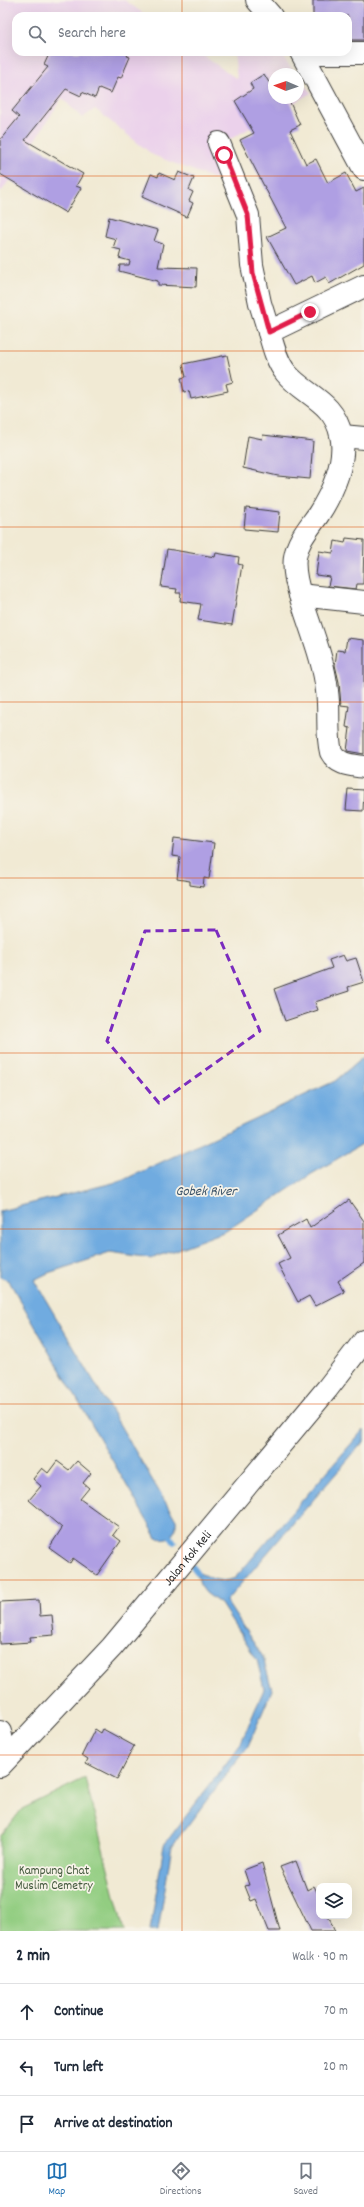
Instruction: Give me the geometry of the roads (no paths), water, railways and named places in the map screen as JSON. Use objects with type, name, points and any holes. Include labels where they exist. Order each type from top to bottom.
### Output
[{"type":"street","points":[[257,0],[267,12]]},
{"type":"street","points":[[352,52],[364,52]]},
{"type":"street","points":[[304,56],[364,169]]},
{"type":"street","points":[[219,143],[248,215],[254,276],[269,332],[282,368],[288,375],[321,402],[335,420],[342,436],[342,452],[332,488],[325,503],[302,537],[296,550],[295,571],[300,595],[325,679],[330,752],[340,763],[364,767]]},
{"type":"street","points":[[269,332],[364,286]]},
{"type":"street","points":[[342,436],[364,438]]},
{"type":"street","points":[[300,595],[364,602]]},
{"type":"street","name":"Jalan Kok Keli","points":[[3,1762],[112,1647],[327,1389],[364,1341]]},
{"type":"street","points":[[0,1732],[3,1762]]},
{"type":"water","name":"Gobek River","points":[[364,1056],[364,1143],[310,1175],[226,1231],[151,1259],[110,1253],[48,1273],[34,1280],[176,1520],[175,1529],[172,1535],[162,1539],[157,1538],[9,1281],[0,1277],[0,1211],[121,1181],[335,1081]]},
{"type":"water","points":[[364,1429],[364,1441],[226,1601],[263,1657],[272,1690],[248,1746],[172,1846],[158,1931],[150,1931],[164,1845],[240,1745],[264,1689],[257,1660],[221,1604],[206,1593],[200,1585],[197,1572],[220,1580],[230,1580],[235,1578]]},
{"type":"waterway","points":[[171,1537],[174,1542]]},
{"type":"waterway","points":[[193,1567],[197,1572]]},
{"type":"park label","name":"Kampung Chat Muslim Cemetry","points":[[54,1876]]}]
